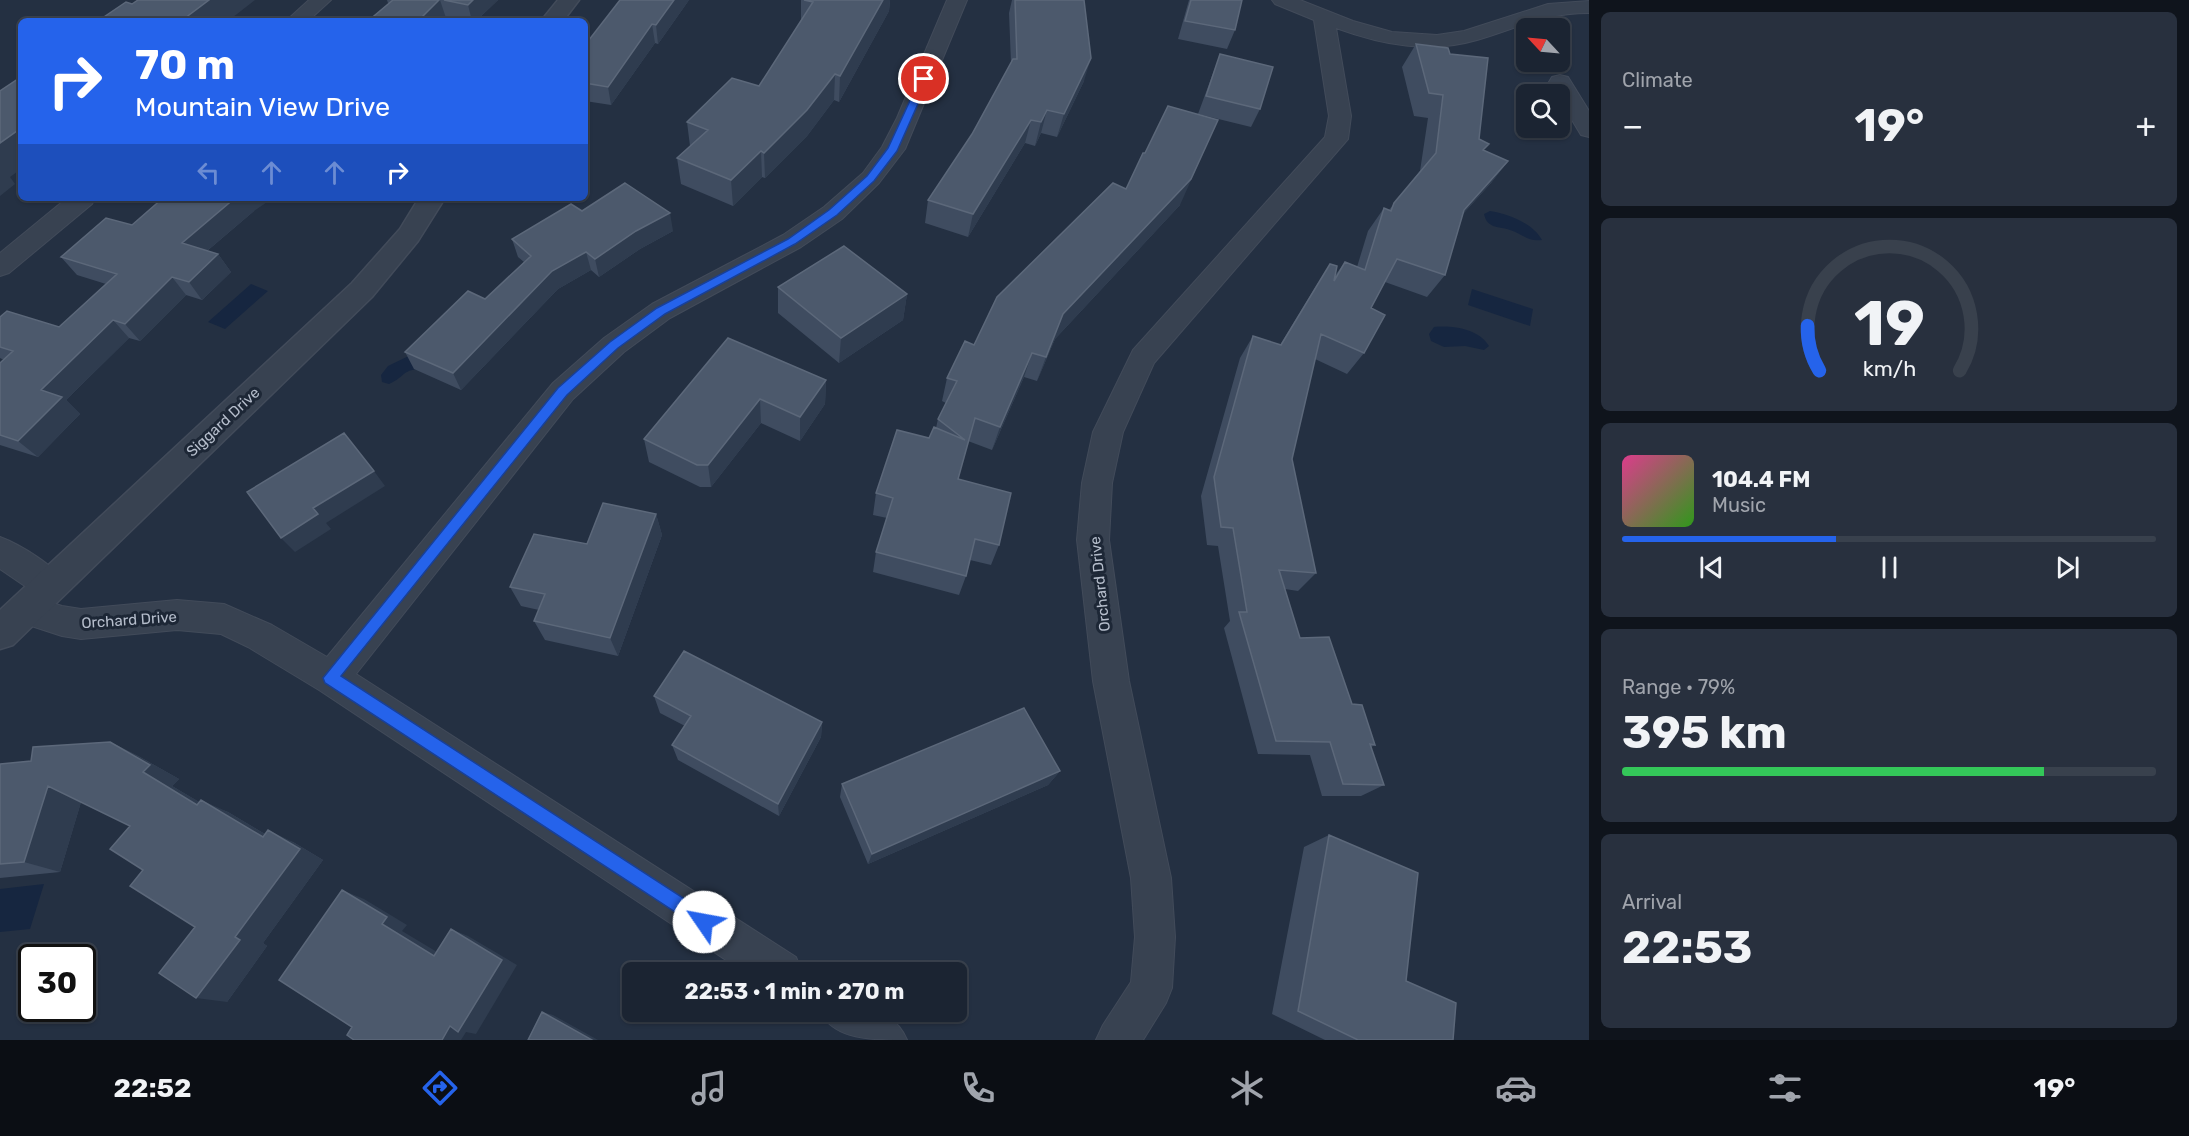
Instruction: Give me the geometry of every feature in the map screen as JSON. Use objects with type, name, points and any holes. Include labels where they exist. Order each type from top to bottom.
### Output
[{"type":"street","points":[[300,18],[321,0]]},
{"type":"street","points":[[554,18],[569,0]]},
{"type":"street","points":[[331,678],[562,392],[614,345],[661,311],[792,241],[833,213],[871,178],[893,149],[908,118],[957,0]]},
{"type":"street","points":[[1282,0],[1324,18],[1376,34],[1439,41],[1459,39],[1548,10],[1589,7]]},
{"type":"street","name":"Orchard Drive","points":[[1118,1040],[1151,988],[1155,937],[1151,878],[1112,681],[1093,540],[1097,483],[1108,432],[1143,357],[1336,139],[1340,116],[1324,18]]},
{"type":"street","points":[[1560,82],[1589,130]]},
{"type":"street","points":[[0,267],[79,201]]},
{"type":"street","name":"Siggard Drive","points":[[25,609],[362,290],[409,235],[430,201]]},
{"type":"street","name":"Orchard Drive","points":[[0,551],[25,609],[62,621],[81,624],[177,615],[224,619],[260,636],[331,678],[766,962]]},
{"type":"street","points":[[857,1022],[885,1040]]},
{"type":"water","points":[[1490,211],[1519,220],[1533,229],[1542,240],[1529,239],[1491,225],[1484,214]]},
{"type":"water","points":[[251,284],[268,291],[225,329],[208,322]]},
{"type":"water","points":[[1472,289],[1533,309],[1530,326],[1468,305]]},
{"type":"water","points":[[1434,327],[1464,329],[1485,340],[1489,346],[1484,350],[1465,346],[1444,347],[1431,341],[1429,334]]},
{"type":"water","points":[[423,349],[424,369],[408,372],[389,384],[382,382],[381,375],[388,366]]},
{"type":"water","points":[[44,884],[30,929],[0,932],[0,889]]},
{"type":"building","points":[[138,0],[209,0],[185,18],[102,18],[126,2],[132,4]]},
{"type":"building","points":[[393,0],[439,0],[421,18],[372,18]]},
{"type":"building","points":[[444,0],[473,0],[468,5]]},
{"type":"building","points":[[620,0],[674,0],[656,25],[652,24],[608,87],[588,84],[588,41]]},
{"type":"building","points":[[804,0],[883,0],[840,76],[835,74],[807,110],[764,153],[761,151],[731,180],[677,158],[708,130],[687,122],[732,78],[759,86],[813,2]]},
{"type":"building","points":[[1015,0],[1084,0],[1091,58],[1064,114],[1047,110],[1041,122],[1031,120],[973,214],[928,200],[972,134],[1013,59],[1017,59]]},
{"type":"building","points":[[1191,0],[1242,0],[1235,30],[1185,21]]},
{"type":"building","points":[[1416,44],[1448,48],[1450,54],[1488,58],[1479,139],[1489,144],[1483,150],[1508,161],[1464,210],[1445,275],[1397,259],[1371,308],[1385,315],[1364,353],[1321,334],[1292,459],[1316,573],[1279,570],[1300,638],[1329,637],[1352,704],[1362,705],[1375,745],[1370,744],[1384,785],[1343,784],[1330,742],[1276,741],[1239,612],[1247,612],[1233,528],[1221,527],[1214,477],[1253,336],[1281,345],[1330,264],[1337,266],[1334,281],[1345,262],[1365,270],[1384,208],[1391,211],[1394,203],[1436,153],[1443,95],[1429,93]]},
{"type":"building","points":[[1220,54],[1273,67],[1260,109],[1206,96]]},
{"type":"building","points":[[18,79],[18,130],[0,143],[0,91]]},
{"type":"building","points":[[1168,106],[1218,120],[1191,179],[1063,314],[1046,357],[1032,353],[1000,427],[975,418],[958,479],[1011,493],[999,545],[975,539],[966,576],[876,552],[893,498],[876,493],[897,430],[929,438],[934,427],[965,440],[938,419],[957,381],[947,378],[965,341],[974,345],[997,297],[1113,183],[1126,189]]},
{"type":"building","points":[[625,183],[670,213],[636,231],[595,259],[586,252],[552,271],[453,373],[405,352],[468,291],[485,299],[531,256],[512,239],[571,204],[582,211]]},
{"type":"building","points":[[160,201],[231,201],[182,243],[218,254],[189,282],[172,277],[125,324],[113,320],[41,390],[62,397],[18,441],[0,435],[0,363],[13,351],[0,347],[0,317],[7,311],[59,327],[117,274],[61,257],[106,218],[132,225]]},
{"type":"building","points":[[844,246],[907,294],[841,338],[778,287]]},
{"type":"building","points":[[728,338],[826,380],[800,417],[760,399],[708,465],[697,465],[644,439]]},
{"type":"building","points":[[344,433],[374,471],[313,508],[318,514],[281,538],[247,492]]},
{"type":"building","points":[[603,503],[656,514],[610,638],[534,621],[545,594],[510,587],[534,534],[587,544]]},
{"type":"building","points":[[684,651],[822,722],[778,804],[672,745],[691,716],[654,696]]},
{"type":"building","points":[[1024,708],[1060,771],[872,854],[842,784]]},
{"type":"building","points":[[110,742],[150,765],[143,772],[197,805],[201,800],[263,837],[268,830],[300,849],[235,937],[240,940],[196,998],[159,973],[195,927],[130,886],[143,870],[110,849],[130,826],[48,786],[24,862],[0,864],[0,764],[31,761],[33,747]]},
{"type":"building","points":[[1329,835],[1418,873],[1406,981],[1456,1003],[1453,1040],[1358,1040],[1298,1011]]},
{"type":"building","points":[[342,890],[387,917],[382,924],[434,956],[451,929],[502,960],[458,1032],[450,1026],[442,1040],[354,1040],[347,1035],[352,1027],[279,980]]},
{"type":"building","points":[[542,1012],[592,1040],[528,1040]]},
{"type":"route","points":[[704,922],[331,678],[562,392],[614,345],[661,311],[792,241],[833,213],[871,178],[893,149],[924,79]]}]
